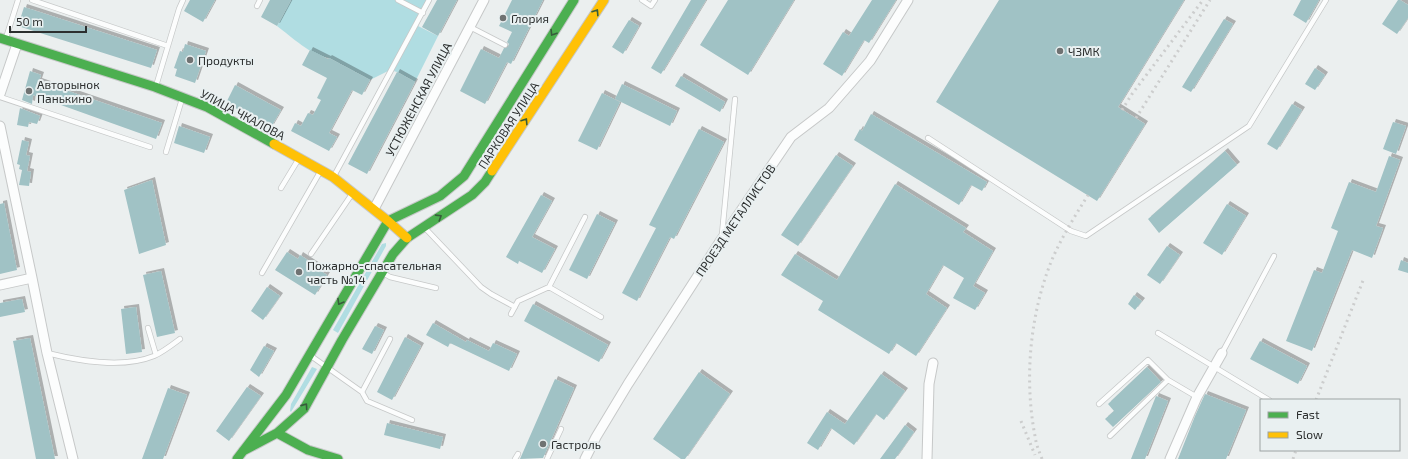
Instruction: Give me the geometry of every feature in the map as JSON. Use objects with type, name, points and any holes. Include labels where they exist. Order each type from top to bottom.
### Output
[{"type":"main road","name":"ПАРКОВАЯ УЛИЦА","points":[[388,220],[440,196],[464,176],[574,0]]},
{"type":"main road","name":"ПАРКОВАЯ УЛИЦА","points":[[407,238],[472,195],[485,182],[604,0]]},
{"type":"main road","name":"УЛИЦА ЧКАЛОВА","points":[[3,39],[155,87],[207,107],[333,177],[388,220],[407,238]]},
{"type":"main road","points":[[240,455],[286,395],[388,220]]},
{"type":"main road","points":[[240,455],[277,433],[304,409],[393,254],[407,238]]},
{"type":"main road","points":[[277,433],[286,395]]},
{"type":"main road","points":[[277,433],[308,450],[338,459]]},
{"type":"street","name":"УСТЮЖЕНСКАЯ УЛИЦА","points":[[374,209],[484,0]]},
{"type":"street","name":"ПРОЕЗД МЕТАЛЛИСТОВ","points":[[585,459],[596,437],[628,384],[721,240],[791,137],[829,108],[870,61],[908,0]]},
{"type":"street","points":[[0,95],[17,44]]},
{"type":"street","points":[[0,126],[47,353],[73,459]]},
{"type":"street","points":[[0,285],[32,278]]},
{"type":"street","points":[[1170,459],[1197,397],[1222,353]]},
{"type":"street","points":[[928,459],[929,384],[933,363]]},
{"type":"lane","points":[[3,39],[18,0]]},
{"type":"lane","points":[[32,0],[168,46]]},
{"type":"lane","points":[[155,87],[178,9],[183,0]]},
{"type":"lane","points":[[257,6],[260,0]]},
{"type":"lane","points":[[398,0],[423,13]]},
{"type":"lane","points":[[333,177],[429,0]]},
{"type":"lane","points":[[642,0],[651,6],[655,0]]},
{"type":"lane","points":[[928,138],[1071,231],[1086,236],[1249,126],[1326,0]]},
{"type":"lane","points":[[470,27],[505,45]]},
{"type":"lane","points":[[0,95],[150,147]]},
{"type":"lane","points":[[166,152],[183,97]]},
{"type":"lane","points":[[721,240],[735,99]]},
{"type":"lane","points":[[281,188],[299,158]]},
{"type":"lane","points":[[262,273],[321,171]]},
{"type":"lane","points":[[311,254],[352,193]]},
{"type":"lane","points":[[511,314],[518,301],[549,287],[586,217]]},
{"type":"lane","points":[[423,226],[481,287],[491,294],[515,306]]},
{"type":"lane","points":[[1222,353],[1274,256]]},
{"type":"lane","points":[[383,272],[390,277],[436,288]]},
{"type":"lane","points":[[549,287],[601,317]]},
{"type":"lane","points":[[148,328],[156,355]]},
{"type":"lane","points":[[1158,333],[1267,399]]},
{"type":"lane","points":[[47,353],[75,360],[117,362],[142,360],[156,355],[180,339]]},
{"type":"lane","points":[[362,392],[390,339]]},
{"type":"lane","points":[[309,355],[362,392],[367,401],[412,420]]},
{"type":"lane","points":[[1099,404],[1148,360],[1168,380],[1197,397]]},
{"type":"lane","points":[[1110,436],[1168,380]]},
{"type":"lane","points":[[547,459],[561,429]]},
{"type":"lane","points":[[515,459],[518,454]]},
{"type":"shaded area","points":[[291,0],[429,0],[418,26],[438,36],[415,82],[397,72],[390,70],[370,80],[329,58],[308,49],[277,26]]},
{"type":"shaded area","points":[[386,243],[386,246],[338,333],[333,330],[382,244]]},
{"type":"shaded area","points":[[312,367],[317,369],[291,412],[291,404]]},
{"type":"building","points":[[190,0],[215,0],[203,22],[184,11]]},
{"type":"building","points":[[270,0],[291,0],[277,26],[261,17]]},
{"type":"building","points":[[437,0],[457,0],[438,36],[422,27]]},
{"type":"building","points":[[512,0],[543,0],[511,64],[507,62],[485,104],[460,91],[481,49],[499,58],[504,48],[508,47],[509,44],[507,42],[512,32],[499,26]]},
{"type":"building","points":[[691,0],[706,0],[661,74],[651,68]]},
{"type":"building","points":[[728,0],[794,0],[748,75],[700,45]]},
{"type":"building","points":[[872,0],[896,0],[869,43],[864,40],[842,76],[823,64],[843,32],[849,36]]},
{"type":"building","name":"ЧЗМК","points":[[999,0],[1184,0],[1118,107],[1145,124],[1097,201],[936,102]]},
{"type":"building","points":[[1301,0],[1319,0],[1306,23],[1293,15]]},
{"type":"building","points":[[1398,0],[1408,5],[1408,18],[1397,34],[1382,24]]},
{"type":"building","points":[[24,7],[157,50],[151,68],[18,26]]},
{"type":"building","points":[[1224,19],[1233,24],[1191,92],[1182,87]]},
{"type":"building","points":[[629,20],[639,26],[623,54],[612,47]]},
{"type":"building","name":"Продукты","points":[[185,44],[206,51],[195,83],[175,76],[177,69],[174,68],[180,51],[183,52]]},
{"type":"building","points":[[310,50],[328,59],[329,58],[370,80],[362,95],[352,90],[329,133],[337,137],[329,151],[291,131],[295,123],[301,126],[308,113],[313,115],[321,100],[317,98],[327,78],[302,65]]},
{"type":"building","points":[[1315,68],[1325,75],[1315,90],[1305,84]]},
{"type":"building","points":[[30,71],[41,75],[39,81],[162,123],[156,139],[33,95],[32,104],[22,100]]},
{"type":"building","points":[[397,72],[415,82],[367,174],[348,164]]},
{"type":"building","points":[[681,76],[725,102],[720,112],[675,86]]},
{"type":"building","points":[[622,84],[677,111],[670,126],[615,99]]},
{"type":"building","points":[[235,85],[281,110],[271,127],[226,103]]},
{"type":"building","points":[[602,93],[620,102],[597,150],[578,141]]},
{"type":"building","points":[[1292,104],[1302,110],[1277,150],[1267,144]]},
{"type":"building","points":[[20,108],[40,116],[37,124],[29,122],[28,127],[17,125]]},
{"type":"building","points":[[871,114],[987,182],[982,191],[971,185],[959,205],[854,140],[860,129],[862,131]]},
{"type":"building","points":[[1393,122],[1406,126],[1396,154],[1383,149]]},
{"type":"building","points":[[179,126],[210,137],[204,153],[174,143]]},
{"type":"building","points":[[699,129],[724,142],[674,239],[670,237],[637,301],[622,293],[656,228],[649,225]]},
{"type":"building","points":[[22,140],[29,142],[26,155],[30,156],[27,171],[31,172],[29,186],[19,185],[22,170],[19,169],[20,165],[17,164]]},
{"type":"building","points":[[1225,151],[1237,165],[1159,233],[1148,219]]},
{"type":"building","points":[[836,155],[853,166],[798,246],[781,235]]},
{"type":"building","points":[[1389,156],[1400,160],[1376,226],[1383,228],[1372,258],[1352,250],[1312,351],[1286,341],[1314,270],[1322,273],[1338,231],[1331,228],[1349,182],[1376,192]]},
{"type":"building","points":[[152,180],[166,245],[139,254],[124,190]]},
{"type":"building","points":[[895,184],[966,228],[963,232],[993,251],[973,286],[985,293],[975,310],[953,298],[964,278],[943,265],[926,294],[947,308],[916,356],[896,343],[889,354],[818,310],[823,301],[781,275],[795,254],[837,280]]},
{"type":"building","points":[[541,195],[552,201],[532,237],[555,249],[542,273],[519,261],[518,264],[506,257]]},
{"type":"building","points":[[4,203],[17,270],[0,274],[0,204]]},
{"type":"building","points":[[1227,204],[1246,216],[1222,255],[1203,243]]},
{"type":"building","points":[[597,214],[615,223],[587,279],[569,270]]},
{"type":"building","points":[[1167,246],[1180,255],[1160,284],[1147,275]]},
{"type":"building","points":[[287,252],[298,259],[300,255],[317,266],[316,268],[327,275],[315,295],[275,270]]},
{"type":"building","points":[[1401,260],[1408,263],[1408,273],[1398,270]]},
{"type":"building","points":[[161,271],[175,333],[157,337],[143,275]]},
{"type":"building","points":[[267,287],[280,296],[263,320],[251,311]]},
{"type":"building","points":[[1134,295],[1142,301],[1135,310],[1128,304]]},
{"type":"building","points":[[22,299],[25,312],[0,317],[0,303]]},
{"type":"building","points":[[533,304],[608,345],[599,362],[524,321]]},
{"type":"building","points":[[136,307],[142,352],[126,354],[121,309]]},
{"type":"building","points":[[433,323],[466,342],[467,340],[489,351],[493,343],[517,354],[509,371],[450,343],[448,347],[426,335]]},
{"type":"building","points":[[375,326],[384,330],[372,354],[362,349]]},
{"type":"building","points":[[405,337],[421,346],[392,400],[377,392]]},
{"type":"building","points":[[30,338],[55,459],[36,459],[13,341]]},
{"type":"building","points":[[1260,341],[1307,366],[1298,384],[1250,359]]},
{"type":"building","points":[[264,346],[274,351],[259,377],[250,370]]},
{"type":"building","points":[[1147,367],[1161,382],[1113,427],[1105,419],[1114,411],[1108,404]]},
{"type":"building","points":[[699,372],[730,394],[685,459],[681,459],[653,439]]},
{"type":"building","points":[[881,374],[905,391],[884,420],[876,414],[854,445],[831,428],[818,450],[807,443],[827,412],[845,424]]},
{"type":"building","points":[[555,379],[574,388],[543,458],[520,459]]},
{"type":"building","points":[[247,387],[261,396],[229,441],[216,431]]},
{"type":"building","points":[[168,388],[187,395],[163,459],[142,459]]},
{"type":"building","points":[[1205,394],[1246,410],[1226,459],[1178,459],[1195,416]]},
{"type":"building","points":[[1156,396],[1168,401],[1145,459],[1131,459]]},
{"type":"building","points":[[387,423],[443,437],[440,449],[384,435]]},
{"type":"building","points":[[905,425],[914,432],[895,459],[880,459]]},
{"type":"railway","points":[[1122,110],[1132,94],[1203,0]]},
{"type":"railway","points":[[1136,118],[1210,0]]},
{"type":"railway","points":[[1042,459],[1035,439],[1030,392],[1031,348],[1034,325],[1038,304],[1051,262],[1073,219],[1088,195]]},
{"type":"railway","points":[[1316,399],[1364,278]]},
{"type":"railway","points":[[1021,421],[1035,455]]},
{"type":"railway","points":[[1293,459],[1296,451]]},
{"type":"traffic: fast","points":[[237,459],[286,395],[388,221],[440,196],[464,176],[574,0]]},
{"type":"traffic: fast","points":[[0,38],[155,87],[207,107],[274,144]]},
{"type":"traffic: fast","points":[[243,451],[277,433],[304,409],[342,340],[393,254],[407,238],[472,195],[485,182],[492,171]]},
{"type":"traffic: fast","points":[[277,433],[308,450],[338,459]]},
{"type":"traffic: slow","points":[[492,171],[604,0]]},
{"type":"traffic: slow","points":[[274,144],[333,177],[407,238]]},
{"type":"place","name":"Глория","points":[[503,18]]},
{"type":"place","name":"ЧЗМК","points":[[1060,51]]},
{"type":"place","name":"Продукты","points":[[190,60]]},
{"type":"place","name":"Авторынок Панькино","points":[[29,91]]},
{"type":"place","name":"Пожарно-спасательная часть №14","points":[[299,272]]},
{"type":"place","name":"Гастроль","points":[[543,444]]}]
